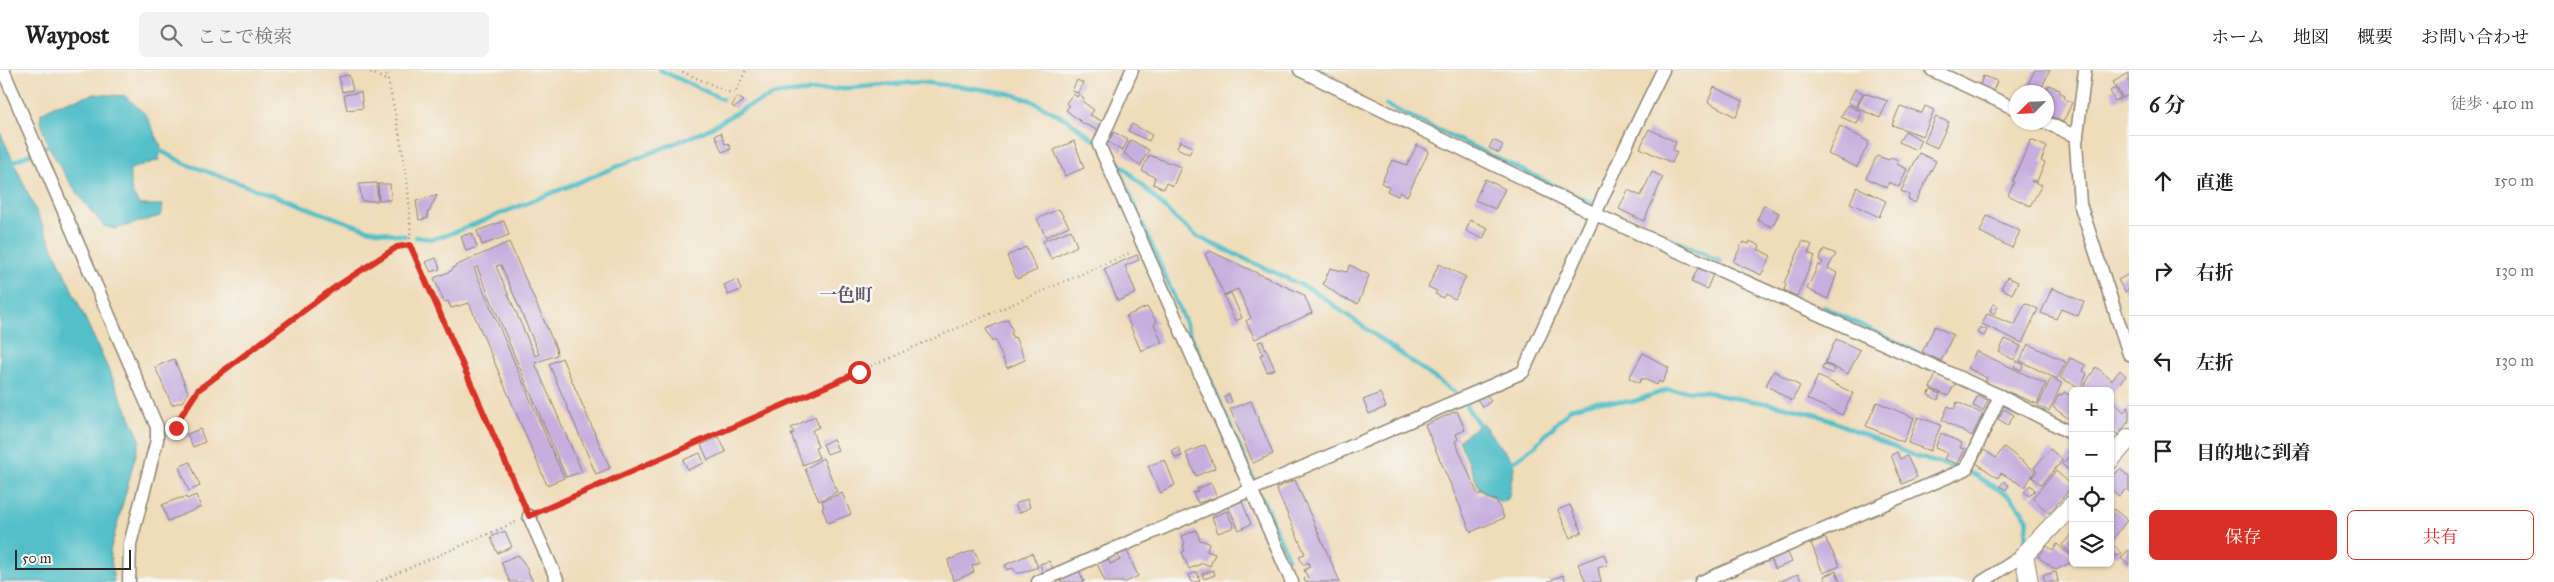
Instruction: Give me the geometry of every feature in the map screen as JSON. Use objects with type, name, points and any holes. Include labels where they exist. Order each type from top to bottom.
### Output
[{"type":"main road","points":[[2114,456],[2129,438]]},
{"type":"main road","points":[[2030,582],[2024,555],[2069,508]]},
{"type":"street","points":[[3,70],[158,427],[157,440],[130,544],[129,582]]},
{"type":"street","points":[[1132,70],[1099,145],[1292,582]]},
{"type":"street","points":[[1300,70],[1595,214],[2000,396],[2069,432]]},
{"type":"street","points":[[1038,582],[1523,372],[1595,214],[1664,70]]},
{"type":"street","points":[[1932,70],[2009,106]]},
{"type":"street","points":[[2085,70],[2077,137],[2080,204],[2129,354]]},
{"type":"street","points":[[2054,126],[2077,137]]},
{"type":"street","points":[[1701,582],[1966,469],[2000,396]]},
{"type":"street","points":[[529,516],[558,582]]},
{"type":"street","points":[[1982,582],[2024,555]]},
{"type":"path","points":[[366,70],[388,81]]},
{"type":"path","points":[[388,70],[388,81],[400,133],[411,207],[410,245],[529,516]]},
{"type":"path","points":[[678,70],[731,94],[735,93],[746,70]]},
{"type":"path","points":[[172,436],[198,390],[334,288],[397,247],[410,245]]},
{"type":"path","points":[[377,582],[1145,246]]},
{"type":"water","points":[[94,94],[125,96],[146,115],[161,146],[159,160],[130,169],[130,184],[134,197],[140,205],[163,205],[160,216],[115,229],[104,226],[74,188],[54,156],[42,126],[41,113],[54,106]]},
{"type":"water","points":[[0,132],[140,439],[110,551],[114,582],[0,582]]},
{"type":"water","points":[[1482,423],[1511,459],[1514,467],[1508,499],[1501,502],[1480,490],[1459,440]]},
{"type":"building","points":[[2035,70],[2050,70],[2043,85],[2028,85]]},
{"type":"building","points":[[2129,73],[2129,94],[2123,98],[2113,82]]},
{"type":"building","points":[[349,75],[353,90],[342,92],[339,77]]},
{"type":"building","points":[[1983,76],[1997,81],[1993,91],[1980,85]]},
{"type":"building","points":[[1077,80],[1083,83],[1078,93],[1072,91]]},
{"type":"building","points":[[1714,87],[1743,101],[1736,117],[1708,102]]},
{"type":"building","points":[[2054,87],[2060,90],[2059,92],[2065,95],[2064,98],[2072,103],[2063,122],[2054,118]]},
{"type":"building","points":[[2115,88],[2121,98],[2115,101],[2110,91]]},
{"type":"building","points":[[1855,89],[1863,93],[1856,107],[1848,103]]},
{"type":"building","points":[[361,92],[363,108],[347,110],[344,95]]},
{"type":"building","points":[[1864,93],[1888,101],[1880,118],[1857,108]]},
{"type":"building","points":[[1073,94],[1077,97],[1079,94],[1084,98],[1082,101],[1094,110],[1090,115],[1102,121],[1098,130],[1084,124],[1066,110],[1069,106],[1066,103]]},
{"type":"building","points":[[737,97],[744,101],[734,108],[732,106]]},
{"type":"building","points":[[1847,105],[1862,112],[1857,124],[1841,117]]},
{"type":"building","points":[[1900,106],[1922,113],[1925,106],[1934,110],[1923,136],[1892,125]]},
{"type":"building","points":[[1936,117],[1949,122],[1937,148],[1924,142]]},
{"type":"building","points":[[1132,124],[1152,135],[1149,141],[1128,131]]},
{"type":"building","points":[[1840,126],[1869,142],[1857,167],[1828,154]]},
{"type":"building","points":[[1649,129],[1676,142],[1673,150],[1677,152],[1672,163],[1640,148]]},
{"type":"building","points":[[1905,131],[1921,140],[1916,150],[1899,142]]},
{"type":"building","points":[[1114,132],[1128,140],[1122,151],[1108,142]]},
{"type":"building","points":[[721,133],[725,144],[728,143],[731,149],[722,152],[715,135]]},
{"type":"building","points":[[1131,140],[1149,150],[1140,166],[1124,153]]},
{"type":"building","points":[[1493,140],[1503,145],[1499,153],[1489,148]]},
{"type":"building","points":[[2031,140],[2047,147],[2041,161],[2045,163],[2037,181],[2031,181],[2042,185],[2030,206],[2008,195],[2014,182],[2012,181]]},
{"type":"building","points":[[1074,141],[1084,168],[1065,176],[1054,150]]},
{"type":"building","points":[[1180,141],[1193,147],[1189,154],[1177,148]]},
{"type":"building","points":[[1417,145],[1429,151],[1407,196],[1400,192],[1398,196],[1387,191],[1389,187],[1381,183],[1392,160],[1407,165]]},
{"type":"building","points":[[1919,153],[1936,161],[1915,203],[1908,199],[1909,195],[1901,191]]},
{"type":"building","points":[[1149,155],[1181,167],[1173,186],[1166,183],[1164,189],[1153,184],[1155,177],[1142,171]]},
{"type":"building","points":[[1877,156],[1889,160],[1891,157],[1898,160],[1897,164],[1907,169],[1899,187],[1889,182],[1887,188],[1866,178]]},
{"type":"building","points":[[1652,172],[1663,177],[1644,221],[1619,209],[1628,190],[1641,196]]},
{"type":"building","points":[[1485,179],[1505,189],[1495,209],[1475,200]]},
{"type":"building","points":[[377,183],[378,201],[362,201],[359,184]]},
{"type":"building","points":[[378,184],[390,184],[391,200],[379,200]]},
{"type":"building","points":[[1857,187],[1886,201],[1879,217],[1850,203]]},
{"type":"building","points":[[437,195],[429,212],[427,212],[428,218],[419,220],[416,201]]},
{"type":"building","points":[[1764,205],[1779,213],[1772,227],[1757,220]]},
{"type":"building","points":[[1059,209],[1069,226],[1046,237],[1037,219]]},
{"type":"building","points":[[1987,216],[2020,231],[2012,248],[1980,232]]},
{"type":"building","points":[[1470,220],[1488,228],[1483,239],[1466,231]]},
{"type":"building","points":[[504,221],[509,235],[482,245],[477,231]]},
{"type":"building","points":[[1071,230],[1077,246],[1051,259],[1043,241]]},
{"type":"building","points":[[472,233],[477,247],[466,251],[461,236]]},
{"type":"building","points":[[1750,241],[1760,246],[1758,249],[1771,256],[1761,275],[1733,262],[1743,242],[1749,244]]},
{"type":"building","points":[[1803,241],[1812,245],[1808,253],[1815,256],[1797,296],[1784,290],[1786,284],[1784,283]]},
{"type":"building","points":[[509,242],[556,348],[557,355],[535,363],[582,472],[566,477],[477,267],[474,268],[564,478],[547,485],[469,303],[451,308],[448,301],[444,302],[434,278],[451,271],[455,266]],"holes":[[[501,265],[539,354],[535,356],[496,266]]]},
{"type":"building","points":[[1026,247],[1037,270],[1017,279],[1007,256]]},
{"type":"building","points":[[1824,249],[1836,254],[1828,268],[1837,273],[1828,299],[1807,289],[1818,265],[1820,266],[1823,262],[1819,260]]},
{"type":"building","points":[[1210,251],[1304,295],[1312,313],[1255,339],[1246,321],[1251,318],[1238,289],[1224,295],[1205,254]]},
{"type":"building","points":[[1137,255],[1139,260],[1125,266],[1136,293],[1118,301],[1104,269]]},
{"type":"building","points":[[436,258],[440,269],[431,272],[426,262]]},
{"type":"building","points":[[1439,264],[1466,277],[1455,299],[1445,294],[1443,298],[1435,294],[1437,291],[1428,287]]},
{"type":"building","points":[[1350,265],[1369,275],[1358,304],[1341,297],[1323,284],[1330,268],[1347,272]]},
{"type":"building","points":[[1698,268],[1713,274],[1707,289],[1691,282]]},
{"type":"building","points":[[2129,274],[2129,289],[2125,292],[2118,280]]},
{"type":"building","points":[[2007,277],[2018,282],[2012,294],[2001,288]]},
{"type":"building","points":[[737,279],[741,290],[728,295],[724,285]]},
{"type":"building","points":[[2052,288],[2084,302],[2078,316],[2061,309],[2056,319],[2041,313]]},
{"type":"building","points":[[1231,293],[1242,318],[1235,321],[1224,296]]},
{"type":"building","points":[[2025,303],[2038,309],[2022,343],[1982,324],[1987,314],[2015,325]]},
{"type":"building","points":[[1993,304],[1998,306],[1994,314],[1990,311]]},
{"type":"building","points":[[1147,307],[1157,322],[1154,324],[1162,342],[1141,351],[1126,316]]},
{"type":"building","points":[[1008,319],[1013,332],[1011,333],[1013,338],[1015,337],[1025,360],[1007,368],[995,340],[992,342],[986,329]]},
{"type":"building","points":[[1935,326],[1953,335],[1941,361],[1922,352]]},
{"type":"building","points":[[1980,327],[1987,330],[1984,336],[1977,333]]},
{"type":"building","points":[[1836,339],[1860,350],[1848,374],[1825,363]]},
{"type":"building","points":[[2005,339],[2021,346],[2014,360],[1999,352]]},
{"type":"building","points":[[1262,341],[1275,369],[1267,372],[1260,355],[1263,354],[1258,342]]},
{"type":"building","points":[[2028,344],[2066,362],[2057,379],[2020,361]]},
{"type":"building","points":[[1976,351],[2046,384],[2037,404],[1985,382],[1987,378],[1968,368]]},
{"type":"building","points":[[1643,353],[1669,368],[1662,383],[1659,381],[1657,385],[1642,378],[1639,383],[1629,378]]},
{"type":"building","points":[[562,358],[610,468],[596,474],[549,364]]},
{"type":"building","points":[[2070,358],[2086,365],[2083,371],[2087,373],[2081,387],[2060,378]]},
{"type":"building","points":[[174,359],[188,392],[183,401],[172,405],[155,367]]},
{"type":"building","points":[[2017,361],[2024,365],[2021,370],[2014,367]]},
{"type":"building","points":[[1824,364],[1835,369],[1833,374],[1822,369]]},
{"type":"building","points":[[2096,367],[2112,380],[2120,370],[2126,376],[2114,390],[2114,387],[2084,386]]},
{"type":"building","points":[[1774,371],[1800,386],[1792,401],[1766,385]]},
{"type":"building","points":[[1936,374],[1956,383],[1948,396],[1930,388]]},
{"type":"building","points":[[1818,376],[1853,393],[1842,415],[1807,399]]},
{"type":"building","points":[[2051,378],[2062,383],[2049,411],[2038,406]]},
{"type":"building","points":[[1931,390],[1940,394],[1938,400],[1928,395]]},
{"type":"building","points":[[1485,392],[1491,401],[1483,407],[1476,398]]},
{"type":"building","points":[[2064,392],[2069,395],[2069,419],[2053,407],[2059,394],[2062,395]]},
{"type":"building","points":[[1380,393],[1386,407],[1369,414],[1363,400]]},
{"type":"building","points":[[1229,394],[1232,402],[1227,404],[1224,397]]},
{"type":"building","points":[[1978,395],[1988,400],[1983,411],[1973,406]]},
{"type":"building","points":[[1251,401],[1273,454],[1253,463],[1230,409]]},
{"type":"building","points":[[1877,402],[1914,418],[1903,442],[1866,426]]},
{"type":"building","points":[[1957,402],[1983,414],[1972,436],[1942,420],[1948,406],[1954,409]]},
{"type":"building","points":[[2114,402],[2124,412],[2129,406],[2129,421],[2118,435],[2115,432]]},
{"type":"building","points":[[2004,409],[2014,415],[2008,425],[1998,419]]},
{"type":"building","points":[[1457,411],[1465,430],[1456,434],[1458,439],[1455,441],[1478,495],[1482,494],[1493,500],[1496,499],[1504,518],[1471,532],[1425,425]]},
{"type":"building","points":[[815,416],[819,427],[812,430],[818,447],[815,448],[819,458],[803,465],[791,434],[794,433],[791,428]]},
{"type":"building","points":[[1918,417],[1941,425],[1930,451],[1908,443]]},
{"type":"building","points":[[200,429],[205,442],[193,447],[187,434]]},
{"type":"building","points":[[1941,433],[1962,443],[1960,448],[1965,449],[1958,464],[1944,459],[1947,453],[1935,448]]},
{"type":"building","points":[[719,437],[726,452],[708,460],[701,445]]},
{"type":"building","points":[[833,439],[838,450],[827,454],[823,444]]},
{"type":"building","points":[[1205,445],[1215,468],[1196,476],[1186,453]]},
{"type":"building","points":[[1178,447],[1182,456],[1175,458],[1172,450]]},
{"type":"building","points":[[2004,447],[2035,471],[2025,487],[2001,473],[1998,478],[1976,463],[1984,450],[1996,458]]},
{"type":"building","points":[[2050,449],[2063,460],[2041,485],[2032,477],[2037,471],[2034,468]]},
{"type":"building","points":[[1897,452],[1900,459],[1907,456],[1917,477],[1902,484],[1891,455]]},
{"type":"building","points":[[700,453],[704,463],[688,470],[683,460]]},
{"type":"building","points":[[2069,456],[2069,470],[2062,464]]},
{"type":"building","points":[[823,458],[837,492],[819,501],[805,469]]},
{"type":"building","points":[[1165,460],[1175,485],[1161,493],[1148,466]]},
{"type":"building","points":[[190,462],[200,486],[189,491],[179,467]]},
{"type":"building","points":[[2120,469],[2129,477],[2129,492],[2126,489],[2119,496],[2114,492],[2114,475]]},
{"type":"building","points":[[2056,471],[2069,482],[2069,490],[2049,513],[2032,498]]},
{"type":"building","points":[[1295,480],[1340,582],[1305,582],[1304,579],[1308,578],[1304,570],[1310,567],[1308,562],[1303,565],[1299,556],[1305,554],[1276,488]]},
{"type":"building","points":[[2004,481],[2009,485],[2006,490],[2000,486]]},
{"type":"building","points":[[1211,483],[1217,497],[1198,503],[1193,493],[1198,491],[1197,489]]},
{"type":"building","points":[[2030,485],[2035,490],[2029,496],[2024,492]]},
{"type":"building","points":[[842,493],[851,514],[828,523],[822,508],[824,507],[822,501]]},
{"type":"building","points":[[196,495],[201,507],[168,521],[162,505],[177,499],[186,497],[187,499]]},
{"type":"building","points":[[1027,499],[1030,507],[1019,513],[1015,504]]},
{"type":"building","points":[[1241,499],[1251,524],[1239,530],[1227,505]]},
{"type":"building","points":[[1570,505],[1582,532],[1570,538],[1558,510]]},
{"type":"building","points":[[2114,509],[2127,520],[2114,538]]},
{"type":"building","points":[[1227,511],[1234,527],[1218,533],[1212,517]]},
{"type":"building","points":[[1196,530],[1200,540],[1209,543],[1207,551],[1215,554],[1210,566],[1203,563],[1189,569],[1182,552],[1185,551],[1183,545],[1185,544],[1182,536]]},
{"type":"building","points":[[505,531],[512,547],[497,553],[491,537]]},
{"type":"building","points":[[2069,537],[2069,551],[2062,545]]},
{"type":"building","points":[[1825,538],[1840,566],[1823,573],[1811,543]]},
{"type":"building","points":[[2057,544],[2069,554],[2069,563],[2056,570],[2038,557],[2047,546],[2053,551]]},
{"type":"building","points":[[2114,546],[2122,553],[2118,556],[2114,555]]},
{"type":"building","points":[[2129,549],[2129,565],[2121,558]]},
{"type":"building","points":[[974,550],[980,563],[972,566],[974,572],[953,581],[948,560]]},
{"type":"building","points":[[1127,551],[1138,576],[1126,582],[1105,582],[1097,563],[1108,558],[1110,564],[1120,560],[1118,555]]},
{"type":"building","points":[[1787,551],[1792,562],[1775,569],[1770,558]]},
{"type":"building","points":[[1032,553],[1038,567],[1021,573],[1016,573],[1013,568],[1007,570],[1005,565]]},
{"type":"building","points":[[1604,554],[1608,565],[1598,568],[1601,582],[1586,582],[1578,564]]},
{"type":"building","points":[[518,555],[533,582],[510,582],[501,562]]},
{"type":"building","points":[[1049,561],[1053,569],[1043,573],[1040,564]]},
{"type":"building","points":[[1079,570],[1084,582],[1061,582],[1060,579]]},
{"type":"building","points":[[1213,570],[1215,575],[1204,579],[1202,574]]},
{"type":"building","points":[[1836,571],[1840,582],[1827,582],[1824,576]]},
{"type":"building","points":[[1197,572],[1200,581],[1192,582],[1189,575]]},
{"type":"building","points":[[2056,572],[2058,582],[2045,582],[2043,575]]},
{"type":"building","points":[[1798,574],[1802,582],[1778,582]]},
{"type":"building","points":[[1563,575],[1566,582],[1547,582]]},
{"type":"waterway","points":[[660,70],[722,99]]},
{"type":"waterway","points":[[416,237],[432,239],[450,234],[705,131],[746,107],[778,94],[920,82],[981,89],[1008,93],[1030,100],[1070,121],[1094,140]]},
{"type":"waterway","points":[[1386,105],[1597,206]]},
{"type":"waterway","points":[[13,162],[55,142]]},
{"type":"waterway","points":[[157,149],[186,164],[366,229],[405,236]]},
{"type":"waterway","points":[[1106,150],[1177,220],[1198,237],[1314,291],[1455,393]]},
{"type":"waterway","points":[[1116,163],[1254,481]]},
{"type":"waterway","points":[[1643,226],[1721,262]]},
{"type":"waterway","points":[[1824,307],[1919,353]]},
{"type":"waterway","points":[[1507,466],[1535,446],[1571,408],[1597,401],[1632,402],[1667,390],[1703,391],[1818,415],[1917,457],[1952,467]]},
{"type":"waterway","points":[[1466,406],[1482,429]]},
{"type":"waterway","points":[[1971,473],[2011,497],[2023,512],[2028,520],[2025,545]]},
{"type":"waterway","points":[[1262,497],[1288,558]]},
{"type":"district","name":"一色町","points":[[846,295]]},
{"type":"route","points":[[176,428],[181,416],[198,390],[334,288],[397,247],[410,245],[529,516],[859,372]]}]
